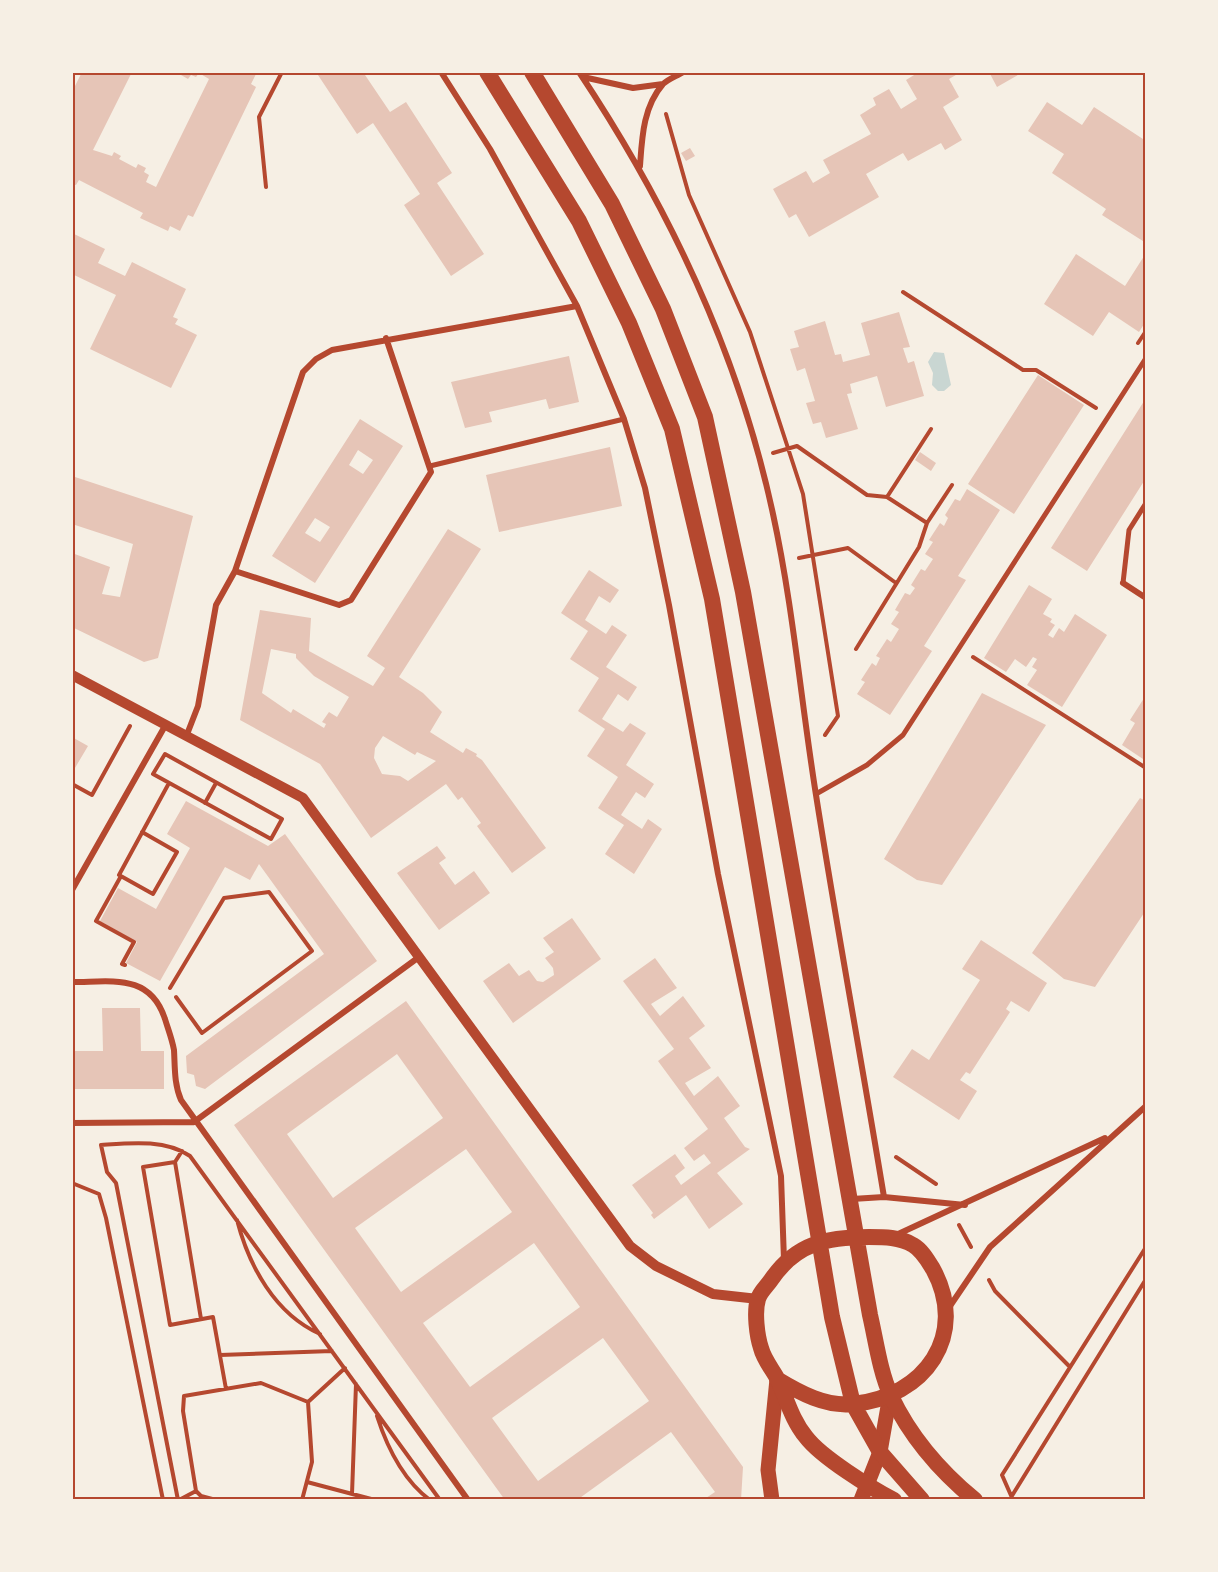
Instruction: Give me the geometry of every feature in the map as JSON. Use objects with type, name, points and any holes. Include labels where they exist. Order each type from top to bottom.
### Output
[{"type":"highway","points":[[487,72],[579,221],[629,323],[672,429],[711,599],[832,1317],[853,1404],[880,1452],[922,1500]]},
{"type":"highway","points":[[532,72],[612,204],[663,309],[705,417],[743,592],[870,1315],[890,1395],[922,1446],[953,1482],[975,1500]]},
{"type":"highway","points":[[777,1379],[800,1393],[829,1402],[853,1404],[890,1395],[926,1370],[944,1342],[948,1310],[940,1283],[928,1260],[914,1245],[892,1237],[857,1237],[819,1241],[784,1261],[758,1299],[757,1324],[761,1349],[777,1379],[792,1416],[807,1439],[864,1493],[894,1500]]},
{"type":"main road","points":[[772,1500],[768,1470],[777,1379]]},
{"type":"main road","points":[[864,1493],[880,1452],[890,1395]]},
{"type":"street","points":[[441,72],[496,159],[577,306],[624,419],[645,488],[718,874],[781,1176],[784,1261]]},
{"type":"street","points":[[581,75],[633,88],[663,84],[683,72]]},
{"type":"street","points":[[581,75],[640,168],[694,277],[727,352],[756,447],[782,562],[816,794],[884,1197]]},
{"type":"street","points":[[640,168],[643,129],[647,112],[663,84]]},
{"type":"street","points":[[186,737],[198,706],[216,605],[235,571],[303,372],[316,359],[332,350],[386,338],[577,306]]},
{"type":"street","points":[[235,571],[339,605],[351,600],[429,478],[430,466],[386,338]]},
{"type":"street","points":[[816,794],[867,765],[903,735],[1146,358]]},
{"type":"street","points":[[430,466],[624,419]]},
{"type":"street","points":[[1146,503],[1129,530],[1123,583],[1146,597]]},
{"type":"street","points":[[72,675],[303,798],[630,1246],[656,1266],[713,1294],[758,1299]]},
{"type":"street","points":[[72,890],[165,726]]},
{"type":"street","points":[[72,1123],[194,1122],[419,957]]},
{"type":"street","points":[[72,982],[128,983],[141,986],[155,996],[162,1008],[173,1045],[177,1092],[194,1122],[468,1500]]},
{"type":"street","points":[[948,1310],[990,1247],[1146,1106]]},
{"type":"street","points":[[892,1237],[1111,1136]]},
{"type":"street","points":[[849,1199],[884,1197],[965,1205]]},
{"type":"path","points":[[266,187],[259,117],[282,72]]},
{"type":"path","points":[[903,292],[1023,370],[1036,370],[1096,408]]},
{"type":"path","points":[[887,497],[931,429]]},
{"type":"path","points":[[796,446],[867,495],[887,497],[927,523]]},
{"type":"path","points":[[856,649],[919,547],[927,523],[952,485]]},
{"type":"path","points":[[782,562],[848,548],[896,583]]},
{"type":"path","points":[[972,656],[1146,768]]},
{"type":"path","points":[[72,784],[92,795],[140,710]]},
{"type":"path","points":[[165,754],[282,819],[271,839],[169,783],[153,774],[165,754]]},
{"type":"path","points":[[122,964],[134,942],[96,921],[169,783]]},
{"type":"path","points":[[205,802],[216,783]]},
{"type":"path","points":[[121,876],[153,894],[177,852],[142,832]]},
{"type":"path","points":[[269,892],[312,951],[202,1033],[170,988],[224,898],[269,892]]},
{"type":"path","points":[[196,1491],[179,1500],[116,1183],[107,1172],[101,1145],[155,1144],[182,1151],[198,1165],[440,1500]]},
{"type":"path","points":[[182,1151],[175,1162],[201,1319]]},
{"type":"path","points":[[175,1162],[143,1167],[170,1325],[213,1317],[226,1389]]},
{"type":"path","points":[[72,1183],[99,1194],[106,1218],[163,1500]]},
{"type":"path","points":[[236,1217],[251,1261],[273,1296],[302,1326],[320,1334]]},
{"type":"path","points":[[1011,1499],[1002,1475],[1146,1247]]},
{"type":"path","points":[[1011,1499],[1146,1280]]},
{"type":"path","points":[[220,1355],[333,1351]]},
{"type":"path","points":[[308,1402],[345,1368]]},
{"type":"path","points":[[216,1500],[201,1496],[196,1491],[183,1411],[184,1396],[261,1383],[308,1402]]},
{"type":"path","points":[[352,1494],[356,1384]]},
{"type":"path","points":[[302,1500],[312,1462],[308,1402]]},
{"type":"path","points":[[376,1411],[397,1461],[418,1491],[430,1500]]},
{"type":"path","points":[[307,1482],[375,1500]]},
{"type":"path","points":[[1144,1500],[1146,1496]]},
{"type":"shaded area","points":[[934,352],[944,353],[951,385],[944,391],[938,391],[932,385],[933,373],[928,362]]},
{"type":"building","points":[[82,72],[132,72],[93,150],[112,156],[114,152],[121,156],[119,159],[136,168],[138,164],[146,168],[144,172],[149,175],[146,182],[156,187],[209,79],[199,73],[196,77],[191,75],[188,79],[181,75],[182,72],[257,72],[251,84],[256,87],[193,217],[188,215],[180,231],[170,226],[168,231],[140,218],[143,213],[79,180],[76,185],[72,184],[72,92]]},
{"type":"building","points":[[316,72],[363,72],[390,112],[406,102],[452,173],[437,183],[484,254],[451,276],[404,205],[420,194],[373,123],[357,134]]},
{"type":"building","points":[[919,72],[961,72],[949,79],[959,97],[943,107],[962,140],[945,150],[941,143],[908,161],[903,153],[866,174],[879,197],[809,237],[796,214],[789,218],[773,189],[806,171],[813,183],[830,173],[823,160],[871,134],[860,115],[876,105],[873,98],[889,89],[901,109],[917,99],[906,80]]},
{"type":"building","points":[[989,72],[1023,72],[997,87]]},
{"type":"building","points":[[1047,102],[1082,125],[1094,107],[1146,141],[1146,243],[1102,215],[1106,209],[1052,173],[1064,154],[1028,131]]},
{"type":"building","points":[[690,148],[695,156],[686,161],[681,153]]},
{"type":"building","points":[[72,233],[105,249],[98,263],[125,276],[132,262],[186,289],[173,317],[178,319],[175,324],[197,335],[171,388],[90,349],[116,295],[72,274]]},
{"type":"building","points":[[1146,253],[1146,321],[1139,332],[1109,312],[1093,336],[1044,304],[1076,254],[1125,286]]},
{"type":"building","points":[[899,312],[910,347],[903,348],[908,363],[914,361],[924,396],[886,407],[877,376],[850,384],[852,393],[847,394],[858,429],[826,438],[821,422],[813,424],[806,403],[815,401],[805,368],[797,371],[790,349],[799,347],[794,331],[825,321],[835,355],[841,354],[843,362],[870,355],[861,323]]},
{"type":"building","points":[[569,356],[579,402],[549,409],[546,399],[489,412],[492,422],[465,428],[451,382]]},
{"type":"building","points":[[1038,375],[1084,405],[1014,514],[968,484]]},
{"type":"building","points":[[1146,398],[1146,478],[1087,571],[1051,548]]},
{"type":"building","points":[[360,419],[403,446],[315,583],[272,556]],"holes":[[[358,450],[373,460],[363,474],[349,465]],[[315,518],[330,527],[320,542],[305,533]]]},
{"type":"building","points":[[610,447],[622,506],[499,532],[486,475]]},
{"type":"building","points":[[920,452],[936,463],[931,471],[915,460]]},
{"type":"building","points":[[72,476],[193,516],[158,658],[144,662],[72,627],[72,553],[110,567],[102,594],[120,597],[133,544],[72,524]]},
{"type":"building","points":[[967,489],[1000,510],[958,576],[966,580],[924,646],[932,651],[890,715],[857,694],[865,682],[861,680],[872,663],[876,666],[880,658],[876,656],[887,639],[891,642],[899,629],[891,624],[899,612],[895,610],[905,593],[910,595],[915,588],[911,585],[921,569],[925,571],[933,559],[925,554],[933,542],[929,540],[940,523],[944,526],[948,518],[945,515],[955,499],[960,501]]},
{"type":"building","points":[[448,529],[481,549],[399,677],[423,693],[442,712],[430,732],[463,753],[466,748],[477,754],[476,756],[482,760],[546,848],[512,873],[477,826],[481,823],[462,797],[458,800],[446,784],[371,838],[320,764],[240,720],[260,610],[311,618],[309,651],[373,686],[385,668],[367,656]],"holes":[[[271,649],[296,654],[296,658],[314,676],[349,697],[337,717],[329,712],[322,722],[326,724],[324,728],[293,709],[291,713],[262,693]],[[383,736],[415,755],[417,752],[436,761],[408,781],[400,776],[382,774],[374,758],[375,748]]]},
{"type":"building","points":[[589,570],[619,590],[610,603],[599,596],[585,620],[606,634],[612,625],[627,635],[606,667],[637,687],[628,701],[618,694],[602,719],[623,732],[630,723],[646,733],[626,765],[654,784],[645,798],[636,792],[621,815],[642,829],[648,819],[662,829],[634,874],[605,854],[624,825],[598,808],[618,777],[587,756],[605,729],[578,711],[599,678],[570,659],[588,631],[561,613]]},
{"type":"building","points":[[1029,585],[1052,599],[1043,614],[1052,619],[1050,622],[1055,625],[1048,635],[1053,638],[1059,628],[1064,632],[1075,614],[1107,635],[1062,707],[1027,685],[1037,670],[1032,667],[1037,659],[1033,657],[1026,667],[1015,659],[1006,672],[984,658]]},
{"type":"building","points":[[982,693],[1046,725],[942,885],[917,880],[884,859]]},
{"type":"building","points":[[1146,695],[1146,761],[1122,745],[1135,723],[1130,720]]},
{"type":"building","points":[[72,737],[88,746],[72,773]]},
{"type":"building","points":[[1140,798],[1146,801],[1146,910],[1095,987],[1064,979],[1032,953]]},
{"type":"building","points":[[186,801],[268,846],[285,834],[377,961],[205,1089],[196,1086],[194,1075],[187,1073],[186,1056],[324,954],[259,864],[250,880],[225,867],[160,981],[126,963],[137,942],[100,921],[118,888],[156,909],[190,848],[167,834]]},
{"type":"building","points":[[437,846],[446,858],[439,863],[455,885],[474,871],[490,893],[439,930],[397,873]]},
{"type":"building","points":[[572,918],[601,959],[513,1023],[483,981],[509,963],[519,976],[529,970],[537,981],[543,982],[554,975],[553,968],[545,958],[554,952],[543,938]]},
{"type":"building","points":[[981,940],[1047,983],[1029,1012],[1011,1001],[1006,1009],[1010,1012],[970,1074],[966,1072],[960,1080],[977,1091],[959,1120],[893,1077],[912,1049],[929,1060],[980,980],[962,969]]},
{"type":"building","points":[[655,958],[677,988],[651,1004],[660,1016],[683,996],[705,1026],[689,1038],[711,1068],[685,1083],[694,1096],[718,1076],[740,1106],[724,1118],[745,1147],[750,1149],[717,1173],[743,1204],[709,1229],[686,1195],[654,1219],[651,1215],[653,1213],[632,1185],[675,1154],[685,1168],[675,1176],[681,1185],[711,1163],[704,1154],[694,1161],[684,1148],[708,1129],[658,1061],[674,1049],[623,981]]},
{"type":"building","points":[[406,1001],[743,1467],[741,1500],[703,1500],[715,1492],[671,1432],[577,1500],[505,1500],[234,1125]],"holes":[[[397,1054],[443,1118],[333,1198],[287,1134]],[[466,1149],[512,1212],[401,1292],[355,1228]],[[534,1243],[580,1307],[470,1387],[423,1323]],[[603,1338],[649,1401],[538,1481],[492,1418]]]},
{"type":"building","points":[[102,1008],[140,1008],[141,1051],[164,1051],[164,1089],[72,1089],[72,1051],[103,1051]]}]
